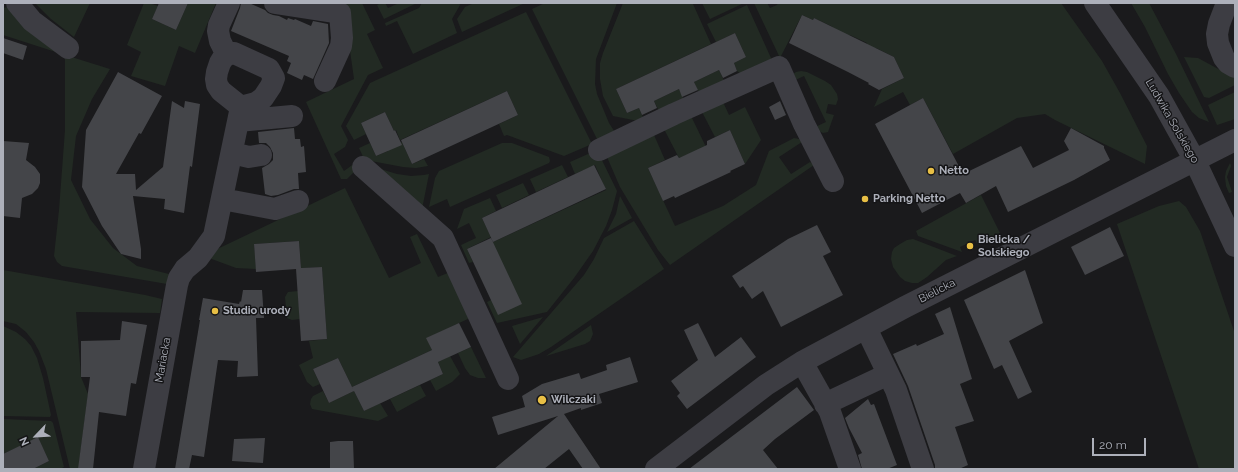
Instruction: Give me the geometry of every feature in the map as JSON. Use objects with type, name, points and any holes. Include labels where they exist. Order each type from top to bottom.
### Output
[{"type":"street","points":[[17,3],[32,21],[68,48]]},
{"type":"street","points":[[227,55],[220,41],[218,31],[219,25],[229,3]]},
{"type":"street","points":[[275,3],[340,13],[342,38],[341,46],[325,81]]},
{"type":"street","name":"Ludwika Solskiego","points":[[1095,3],[1159,96],[1195,161],[1235,246]]},
{"type":"street","points":[[1227,3],[1218,29],[1218,43],[1224,58],[1228,63],[1235,67]]},
{"type":"street","points":[[240,114],[262,98],[271,86],[274,78],[269,69],[234,53],[230,53],[223,58],[217,72],[216,79],[220,90],[240,114],[292,116]]},
{"type":"street","points":[[599,150],[674,114],[779,67],[804,124],[833,181]]},
{"type":"street","name":"Mariacka","points":[[144,469],[177,285],[179,278],[185,269],[198,258],[214,236],[240,114]]},
{"type":"street","name":"Bielicka","points":[[656,469],[766,385],[802,362],[1235,140]]},
{"type":"street","points":[[232,153],[249,157],[261,155]]},
{"type":"street","points":[[363,167],[443,238],[508,379]]},
{"type":"street","points":[[222,199],[275,209],[298,201]]},
{"type":"street","points":[[866,328],[896,390],[924,469]]},
{"type":"street","points":[[802,362],[826,404],[850,469]]},
{"type":"street","points":[[826,404],[878,379]]},
{"type":"shaded area","points":[[35,3],[90,3],[74,37],[51,19]]},
{"type":"shaded area","points":[[144,3],[158,6],[152,19],[176,30],[188,3],[216,3],[195,53],[179,46],[165,86],[131,76],[141,52],[127,45]]},
{"type":"shaded area","points":[[311,3],[362,3],[375,30],[367,34],[383,68],[368,75],[341,126],[348,140],[345,147],[334,154],[344,171],[355,163],[358,168],[347,179],[341,179],[306,102],[354,79],[344,8]]},
{"type":"shaded area","points":[[385,3],[388,8],[399,3],[417,3],[384,19],[377,5]]},
{"type":"shaded area","points":[[422,3],[459,3],[460,5],[452,19],[457,33],[413,54],[397,21],[386,26],[385,23],[419,8]]},
{"type":"shaded area","points":[[474,3],[525,3],[462,32],[457,19],[465,7]]},
{"type":"shaded area","points":[[545,3],[617,3],[596,59],[595,84],[597,94],[609,123],[618,137],[600,145],[532,9]]},
{"type":"shaded area","points":[[623,3],[695,3],[693,4],[711,44],[616,89],[627,113],[639,108],[645,122],[613,116],[603,96],[600,79],[600,63]]},
{"type":"shaded area","points":[[702,3],[744,3],[710,19]]},
{"type":"shaded area","points":[[754,3],[767,3],[770,8],[778,3],[1061,3],[1102,61],[1120,93],[1147,146],[1145,164],[1045,114],[1017,118],[953,154],[923,98],[910,105],[903,92],[874,107],[882,89],[904,78],[894,57],[876,48],[874,51],[866,46],[867,43],[850,35],[848,38],[831,26],[814,18],[813,20],[802,15],[780,58]]},
{"type":"shaded area","points":[[1131,3],[1149,3],[1209,122],[1199,118],[1192,112],[1179,93]]},
{"type":"shaded area","points":[[747,5],[771,58],[770,66],[742,75],[737,71],[734,63],[746,57],[735,33],[716,42],[707,24]]},
{"type":"shaded area","points":[[12,6],[65,55],[3,35],[3,8]]},
{"type":"shaded area","points":[[526,12],[592,144],[564,156],[507,135],[504,136],[499,124],[518,115],[507,91],[400,140],[385,112],[361,123],[366,134],[354,140],[346,126],[370,83]]},
{"type":"shaded area","points":[[65,55],[110,69],[92,99],[76,136],[71,180],[90,219],[113,248],[137,266],[169,274],[167,284],[62,266],[57,262],[54,256],[65,130]]},
{"type":"shaded area","points":[[1184,57],[1198,58],[1235,78],[1235,85],[1209,98],[1204,97]]},
{"type":"shaded area","points":[[719,70],[726,85],[701,97],[694,82]]},
{"type":"shaded area","points":[[801,71],[807,72],[825,81],[831,85],[837,94],[838,99],[836,105],[828,104],[826,113],[834,115],[828,132],[823,133],[813,128],[826,122],[804,76],[791,82],[793,74]]},
{"type":"shaded area","points":[[679,89],[684,100],[660,113],[654,101]]},
{"type":"shaded area","points":[[1235,92],[1235,119],[1217,125],[1208,105]]},
{"type":"shaded area","points":[[723,102],[729,115],[745,107],[761,140],[745,164],[730,130],[715,137],[702,112]]},
{"type":"shaded area","points":[[691,116],[706,147],[679,158],[664,129]]},
{"type":"shaded area","points":[[654,135],[665,160],[648,168],[675,226],[723,206],[756,185],[769,151],[794,138],[799,139],[802,142],[779,157],[791,174],[810,162],[814,165],[670,265],[658,250],[620,187],[607,157]]},
{"type":"shaded area","points":[[402,142],[412,164],[424,159],[428,166],[416,168],[371,161],[366,163],[359,148],[370,143],[376,156],[388,151],[387,149]]},
{"type":"shaded area","points":[[502,143],[512,143],[549,157],[550,161],[549,163],[450,207],[447,199],[429,207],[435,178],[439,171]]},
{"type":"shaded area","points":[[597,150],[617,191],[606,226],[593,251],[547,312],[497,323],[487,302],[491,300],[493,242],[606,190],[595,165],[575,174],[570,162]]},
{"type":"shaded area","points":[[1230,163],[1231,166],[1227,177],[1232,192],[1229,193],[1226,186],[1225,177]]},
{"type":"shaded area","points":[[562,165],[568,177],[536,192],[530,179]]},
{"type":"shaded area","points":[[374,167],[397,174],[411,176],[429,174],[422,209]]},
{"type":"shaded area","points":[[523,183],[529,195],[502,208],[496,195]]},
{"type":"shaded area","points":[[345,188],[389,278],[421,263],[410,237],[417,234],[438,277],[450,272],[472,317],[427,338],[432,350],[352,387],[338,358],[313,369],[320,384],[313,387],[307,382],[299,365],[313,358],[309,341],[327,339],[322,267],[301,268],[299,241],[254,244],[256,269],[236,268],[209,258],[209,253]]},
{"type":"shaded area","points":[[981,195],[1000,233],[978,245],[975,240],[960,247],[962,252],[918,236],[916,231]]},
{"type":"shaded area","points":[[620,196],[632,218],[607,232],[616,214]]},
{"type":"shaded area","points":[[490,198],[496,211],[482,218],[491,237],[467,249],[473,262],[469,263],[461,245],[476,238],[469,223],[457,229],[464,209]]},
{"type":"shaded area","points":[[1179,201],[1186,207],[1200,231],[1235,334],[1235,469],[1199,469],[1117,224],[1159,206]]},
{"type":"shaded area","points":[[634,221],[664,269],[539,354],[521,360],[513,357],[584,275],[604,238]]},
{"type":"shaded area","points":[[913,239],[957,256],[946,260],[918,283],[905,281],[893,267],[891,259],[892,252],[894,248],[900,244],[907,240]]},
{"type":"shaded area","points":[[3,270],[162,299],[160,313],[76,312],[81,377],[88,394],[79,463],[80,469],[70,469],[46,369],[39,351],[26,332],[16,324],[3,321]]},
{"type":"shaded area","points":[[298,291],[300,319],[292,320],[287,318],[285,297],[288,292]]},
{"type":"shaded area","points":[[543,317],[520,344],[512,326]]},
{"type":"shaded area","points":[[591,325],[593,334],[590,341],[585,344],[546,356]]},
{"type":"shaded area","points":[[3,326],[16,332],[31,346],[37,358],[43,378],[51,415],[50,417],[3,416]]},
{"type":"shaded area","points":[[471,347],[486,378],[478,378],[470,375],[465,368],[458,353]]},
{"type":"shaded area","points":[[450,356],[460,374],[452,382],[436,391],[430,380],[443,374],[438,362]]},
{"type":"shaded area","points":[[420,385],[426,396],[397,412],[390,399]]},
{"type":"shaded area","points":[[323,391],[329,403],[354,391],[364,411],[380,403],[388,416],[378,421],[312,409],[310,404],[311,399],[313,396]]},
{"type":"shaded area","points":[[3,419],[51,421],[53,423],[64,467],[60,469],[33,469],[49,461],[38,438],[3,454]]},
{"type":"building","points":[[159,3],[188,3],[176,30],[152,19]]},
{"type":"building","points":[[241,3],[249,3],[273,15],[287,20],[288,18],[295,19],[311,26],[313,21],[328,24],[329,43],[313,79],[304,75],[302,80],[287,73],[291,63],[287,61],[289,56],[231,31]]},
{"type":"building","points":[[802,15],[813,20],[814,18],[894,57],[904,78],[879,90],[848,72],[789,43]]},
{"type":"building","points":[[735,33],[746,57],[734,63],[737,71],[723,78],[719,70],[694,82],[698,90],[682,97],[679,89],[654,101],[657,108],[642,115],[639,108],[627,113],[616,89]]},
{"type":"building","points":[[3,38],[27,46],[23,60],[3,53]]},
{"type":"building","points":[[118,72],[162,96],[141,134],[139,133],[116,174],[135,174],[136,190],[163,167],[172,101],[184,108],[185,101],[200,104],[192,167],[190,166],[184,213],[164,209],[165,199],[133,196],[141,249],[141,259],[121,254],[102,226],[82,187],[86,130]]},
{"type":"building","points":[[507,91],[518,115],[412,164],[401,140]]},
{"type":"building","points":[[923,98],[963,174],[1021,146],[1033,168],[1069,150],[1064,141],[1071,128],[1104,146],[1110,160],[1074,180],[1008,212],[996,186],[966,203],[960,193],[922,213],[875,124]]},
{"type":"building","points":[[780,101],[786,115],[775,120],[769,107]]},
{"type":"building","points":[[385,112],[402,145],[376,156],[361,123]]},
{"type":"building","points":[[294,128],[295,139],[300,139],[301,147],[304,146],[306,172],[298,173],[299,189],[294,189],[278,195],[271,196],[265,194],[262,168],[273,160],[273,153],[266,143],[259,143],[258,132]]},
{"type":"building","points":[[730,130],[745,164],[675,198],[674,196],[663,201],[648,168],[677,155],[679,158],[707,145],[707,141]]},
{"type":"building","points":[[3,141],[29,143],[26,160],[35,167],[40,174],[40,183],[38,188],[32,194],[22,198],[20,218],[3,216]]},
{"type":"building","points":[[594,165],[606,189],[493,242],[482,218]]},
{"type":"building","points":[[817,225],[831,252],[823,256],[843,295],[781,327],[763,291],[752,299],[743,286],[740,288],[732,276],[788,239]]},
{"type":"building","points":[[1110,227],[1124,256],[1085,275],[1071,247]]},
{"type":"building","points":[[491,238],[522,304],[498,315],[467,249]]},
{"type":"building","points":[[299,241],[301,268],[322,267],[327,339],[301,341],[296,269],[256,272],[254,244]]},
{"type":"building","points":[[1025,270],[1043,323],[1009,341],[1032,392],[1018,399],[1002,365],[994,369],[964,300]]},
{"type":"building","points":[[243,290],[262,290],[264,318],[256,318],[258,376],[237,377],[238,361],[218,360],[204,457],[192,455],[189,469],[175,469],[203,298],[239,304],[240,301],[241,302]]},
{"type":"building","points":[[950,307],[972,379],[960,384],[974,421],[955,427],[968,465],[959,469],[935,469],[935,465],[908,386],[893,354],[916,344],[917,346],[944,334],[935,314]]},
{"type":"building","points":[[122,321],[147,325],[136,384],[131,383],[126,416],[99,412],[93,469],[78,469],[90,377],[81,377],[81,341],[120,340]]},
{"type":"building","points":[[459,323],[471,347],[438,362],[443,374],[364,411],[352,387],[432,350],[426,338]]},
{"type":"building","points":[[698,323],[715,357],[741,337],[756,357],[687,409],[677,396],[680,393],[671,381],[698,360],[684,330]]},
{"type":"building","points":[[630,357],[638,382],[599,394],[602,403],[564,414],[601,469],[583,469],[569,449],[544,469],[494,469],[558,416],[498,435],[492,417],[525,407],[522,396],[542,384],[579,373],[581,379],[607,370],[606,365]]},
{"type":"building","points":[[338,358],[354,391],[329,403],[313,369]]},
{"type":"building","points":[[797,387],[814,410],[775,439],[763,450],[778,469],[689,469]]},
{"type":"building","points":[[868,399],[871,405],[874,404],[897,465],[887,469],[862,469],[858,455],[862,453],[845,418]]},
{"type":"building","points":[[38,437],[49,461],[33,469],[3,469],[3,454]]},
{"type":"building","points":[[265,438],[263,463],[232,461],[234,439]]},
{"type":"building","points":[[353,441],[354,469],[330,469],[330,442]]},
{"type":"place","name":"Netto","points":[[931,171]]},
{"type":"place","name":"Parking Netto","points":[[865,199]]},
{"type":"place","name":"Bielicka / Solskiego","points":[[970,246]]},
{"type":"place","name":"Studio urody","points":[[215,311]]},
{"type":"place","name":"Wilczaki","points":[[542,400]]}]
